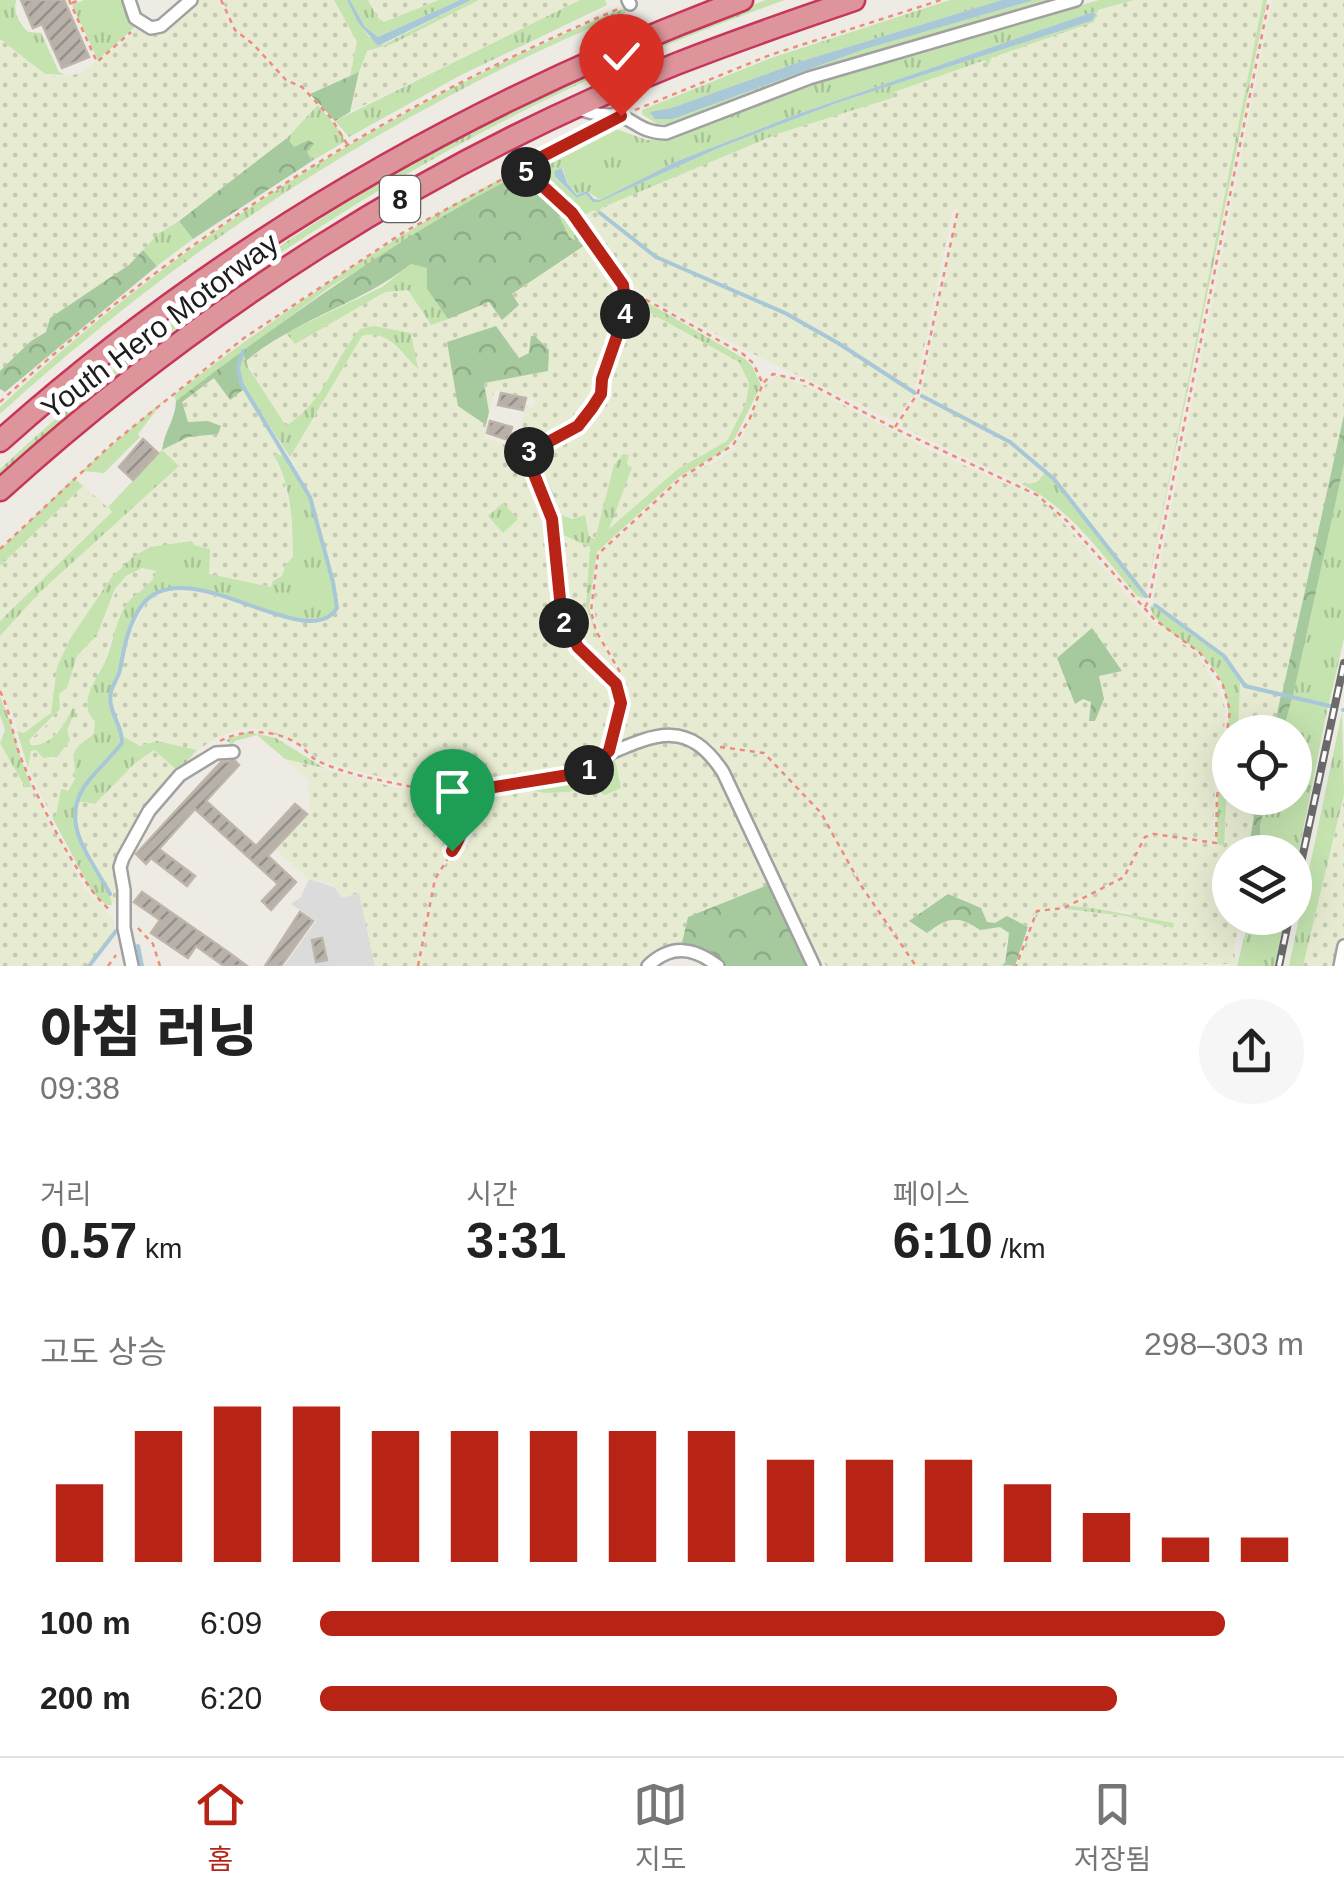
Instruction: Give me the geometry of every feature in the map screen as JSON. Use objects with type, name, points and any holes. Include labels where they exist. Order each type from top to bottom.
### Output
[{"type":"highway","name":"Youth Hero Motorway","points":[[0,441],[126,335],[210,273],[296,217],[468,119],[560,74],[660,30],[742,0]]},
{"type":"highway","name":"Youth Hero Motorway","points":[[0,490],[72,425],[230,303],[398,200],[486,152],[674,65],[854,0]]},
{"type":"street","points":[[129,0],[140,24],[151,28],[161,26],[191,0]]},
{"type":"street","points":[[576,108],[595,116],[621,116],[641,130],[666,133],[810,78],[1076,0]]},
{"type":"street","points":[[517,439],[552,519],[562,619],[578,647],[616,684],[621,703]]},
{"type":"street","points":[[606,755],[670,734],[691,739],[712,756],[814,966]]},
{"type":"street","points":[[132,966],[123,918],[120,867],[150,811],[192,766],[216,753],[232,752]]},
{"type":"street","points":[[1340,966],[1344,946]]},
{"type":"street","points":[[648,966],[659,956],[680,949],[694,951],[718,966]]},
{"type":"path","points":[[80,0],[70,2],[98,62],[140,24]]},
{"type":"path","points":[[221,0],[234,30],[254,45],[286,80],[302,86],[332,118],[347,146]]},
{"type":"path","points":[[0,549],[114,442],[244,338],[364,256],[621,116],[770,56],[941,0]]},
{"type":"path","points":[[1144,608],[1149,600],[1269,0]]},
{"type":"path","points":[[0,402],[143,280],[252,202],[465,79],[629,2]]},
{"type":"path","points":[[522,167],[572,213],[623,285],[639,298],[748,358],[763,383]]},
{"type":"path","points":[[894,428],[918,392],[958,210]]},
{"type":"path","points":[[526,454],[578,426],[598,400],[624,318],[623,285]]},
{"type":"path","points":[[622,675],[596,631],[591,610],[598,554],[681,478],[733,445],[750,418],[763,383],[773,374],[806,381],[894,428],[1037,495],[1068,522],[1144,608],[1200,653],[1218,675],[1228,698],[1230,724],[1220,776],[1216,843],[1145,836],[1124,877],[1064,908],[1036,910],[1016,966]]},
{"type":"path","points":[[0,691],[24,764],[91,892],[148,938],[160,966]]},
{"type":"path","points":[[214,744],[234,734],[257,731],[292,742],[319,761],[344,770],[444,791],[482,789],[576,775],[597,765],[606,755],[618,725],[621,703]]},
{"type":"path","points":[[717,746],[764,752],[821,814],[862,887],[916,966]]},
{"type":"path","points":[[418,966],[435,878],[458,842],[471,804],[482,789]]},
{"type":"shaded area","points":[[309,879],[359,892],[375,966],[284,966],[316,921],[291,904],[301,897]]},
{"type":"green space","points":[[0,0],[16,0],[19,21],[28,32],[41,33],[59,72],[65,75],[45,74],[0,39]]},
{"type":"green space","points":[[84,0],[124,0],[138,24],[98,60],[72,5]]},
{"type":"green space","points":[[196,0],[219,0],[234,31],[254,46],[285,80],[298,84],[318,105],[255,165],[159,233],[129,265],[50,318],[46,332],[0,371],[0,39],[45,74],[78,74],[119,46],[139,26],[147,29]]},
{"type":"green space","points":[[222,0],[334,0],[357,42],[350,76],[310,94],[299,83],[287,79],[255,44],[235,30]]},
{"type":"green space","points":[[334,0],[347,0],[368,36],[383,45],[471,0],[479,0],[392,44],[367,51],[359,72],[350,76],[357,42]]},
{"type":"green space","points":[[350,0],[368,0],[384,22],[439,0],[460,0],[378,37],[365,27]]},
{"type":"green space","points":[[368,0],[439,0],[384,22]]},
{"type":"green space","points":[[479,0],[580,0],[350,112],[366,52],[392,44]]},
{"type":"green space","points":[[580,0],[605,0],[607,5],[461,75],[349,137],[335,121]]},
{"type":"green space","points":[[766,0],[785,0],[677,41],[571,88],[367,197],[270,260],[177,328],[86,400],[0,478],[0,469],[173,323],[359,195],[457,138],[557,87]]},
{"type":"green space","points":[[950,0],[1002,0],[802,61],[665,111],[673,119],[865,49],[1034,0],[1049,0],[836,64],[672,125],[657,124],[642,114],[642,110],[771,58]]},
{"type":"green space","points":[[1099,0],[1134,0],[1098,10],[1094,22],[991,58],[988,67],[985,60],[894,92],[892,98],[777,134],[601,208],[599,214],[594,210],[580,217],[525,167],[608,126],[647,140],[666,140],[858,70]],"holes":[[[1093,12],[1091,21],[837,103],[721,147],[599,202],[587,194],[577,198],[555,178],[554,171],[563,168],[567,183],[578,195],[587,191],[600,200],[675,162],[795,115]]]},
{"type":"green space","points":[[1134,0],[1263,0],[1146,595],[1055,478],[1010,441],[921,394],[959,209],[953,209],[915,391],[786,312],[657,256],[601,212],[601,208],[702,163],[777,134],[891,98],[894,92],[923,81],[986,60],[989,65],[991,58],[1079,28],[1097,11]]},
{"type":"green space","points":[[1263,0],[1267,0],[1146,595]]},
{"type":"green space","points":[[1272,0],[1344,0],[1344,415],[1282,694],[1246,686],[1224,655],[1153,600]]},
{"type":"green space","points":[[625,8],[626,13],[457,92],[295,186],[143,294],[0,414],[0,407],[141,286],[294,179],[457,86]]},
{"type":"green space","points":[[359,72],[350,112],[335,121],[310,94]]},
{"type":"green space","points":[[318,105],[343,135],[344,142],[312,161],[307,152],[294,147],[287,138]]},
{"type":"green space","points":[[287,138],[294,147],[309,140],[314,144],[307,152],[312,161],[193,239],[179,221]]},
{"type":"green space","points":[[521,168],[571,213],[590,242],[585,245],[569,237],[548,203],[514,176],[330,287],[176,401],[174,395],[342,274]]},
{"type":"green space","points":[[515,176],[556,210],[569,237],[585,245],[512,294],[519,305],[502,320],[489,302],[448,319],[427,289],[427,268],[411,264],[371,290],[265,346],[246,361],[242,352],[383,254]]},
{"type":"green space","points":[[594,209],[656,258],[785,314],[914,394],[895,421],[763,359],[645,296],[615,267],[580,217]]},
{"type":"green space","points":[[179,221],[193,239],[157,266],[143,250],[159,233]]},
{"type":"green space","points":[[590,242],[622,285],[625,309],[602,378],[626,318],[625,299],[739,361],[749,383],[746,403],[727,441],[678,469],[608,531],[631,467],[614,465],[596,539],[589,536],[586,515],[572,519],[551,511],[528,454],[586,420],[600,399],[603,378],[598,399],[583,420],[526,454],[519,439],[526,406],[532,408],[535,399],[495,390],[489,412],[484,383],[548,371],[529,354],[519,358],[496,327],[458,406],[486,425],[484,437],[517,449],[540,493],[550,531],[554,606],[593,668],[616,695],[603,754],[574,773],[452,789],[405,783],[345,768],[317,759],[299,742],[257,729],[239,729],[197,750],[157,741],[140,746],[124,737],[113,713],[112,691],[126,641],[148,600],[166,592],[190,589],[306,622],[335,614],[334,582],[311,497],[290,457],[362,336],[385,336],[416,368],[411,333],[365,327],[355,336],[325,390],[286,427],[246,361],[286,333],[295,343],[385,292],[409,290],[431,325],[489,302],[502,320],[511,295]]},
{"type":"green space","points":[[143,250],[157,266],[5,392],[0,389],[0,371],[46,332],[50,318],[129,265]]},
{"type":"green space","points":[[411,264],[428,268],[427,289],[448,319],[431,325],[408,290],[385,292],[295,344],[286,333],[382,287]]},
{"type":"green space","points":[[624,289],[745,359],[761,385],[735,438],[723,451],[679,477],[597,552],[589,607],[596,634],[586,606],[590,547],[557,532],[551,511],[572,519],[585,515],[589,536],[595,539],[614,465],[623,454],[629,455],[626,465],[632,467],[609,529],[678,469],[727,441],[746,403],[749,383],[739,362],[625,299]]},
{"type":"green space","points":[[374,326],[411,333],[418,369],[387,339],[371,334],[362,336],[290,457],[242,383],[239,368],[244,351],[248,367],[286,426],[311,404],[360,329]]},
{"type":"green space","points":[[496,326],[519,358],[529,353],[531,336],[535,336],[549,350],[548,371],[484,383],[489,412],[486,425],[458,406],[447,342]]},
{"type":"green space","points":[[242,352],[237,368],[244,389],[230,400],[214,378],[182,402],[188,422],[208,421],[221,426],[218,434],[188,437],[162,450],[176,401]]},
{"type":"green space","points":[[777,376],[807,386],[931,451],[1049,506],[1145,616],[1196,653],[1219,689],[1225,715],[1212,715],[1212,842],[1144,836],[1124,876],[1064,907],[1036,910],[1028,927],[1008,916],[995,923],[986,922],[948,894],[910,921],[963,919],[980,930],[999,926],[1009,933],[1006,966],[917,966],[863,886],[829,823],[765,752],[745,752],[686,734],[612,749],[623,702],[623,677],[596,623],[593,601],[601,553],[690,472],[712,464],[743,436],[765,385]],"holes":[[[1092,628],[1104,699],[1091,702],[1083,698]]]},
{"type":"green space","points":[[215,378],[230,400],[244,389],[287,456],[273,455],[284,481],[293,528],[293,557],[285,572],[272,587],[208,574],[208,569],[159,546],[141,551],[111,578],[70,639],[57,667],[51,713],[32,729],[17,731],[0,690],[0,636],[40,592],[178,467],[162,450],[188,437],[217,434],[217,424],[187,422],[181,402]]},
{"type":"green space","points":[[919,396],[1009,443],[1045,473],[1036,482],[1023,485],[902,427],[901,420]]},
{"type":"green space","points":[[164,400],[138,434],[140,437],[104,473],[82,471]]},
{"type":"green space","points":[[1344,415],[1344,464],[1293,696],[1282,694]]},
{"type":"green space","points":[[162,450],[179,466],[40,592],[0,636],[0,621],[112,512],[108,507]]},
{"type":"green space","points":[[273,454],[287,456],[309,497],[336,608],[321,619],[299,619],[186,587],[161,590],[141,605],[129,628],[111,691],[110,705],[121,743],[84,785],[74,814],[79,843],[110,895],[112,905],[106,905],[92,892],[52,817],[56,816],[61,789],[68,791],[75,779],[76,749],[94,734],[95,721],[88,700],[119,620],[129,600],[151,581],[156,571],[142,568],[126,576],[115,589],[97,635],[77,656],[67,688],[59,694],[60,709],[29,740],[31,745],[38,745],[51,739],[73,708],[76,710],[67,730],[70,740],[58,756],[43,758],[36,750],[31,751],[28,768],[17,731],[24,733],[51,713],[57,667],[70,639],[111,578],[134,556],[150,547],[192,541],[210,549],[209,574],[271,587],[282,576],[293,557],[291,517],[284,478]]},
{"type":"green space","points":[[1344,464],[1344,638],[1329,704],[1293,696]]},
{"type":"green space","points":[[1045,473],[1061,487],[1143,598],[1137,596],[1071,520],[1023,485],[1037,482]]},
{"type":"green space","points":[[74,478],[83,486],[0,566],[0,550]]},
{"type":"green space","points":[[83,486],[113,512],[0,621],[0,566]]},
{"type":"green space","points":[[503,503],[518,519],[503,533],[488,516]]},
{"type":"green space","points":[[557,532],[590,546],[587,615],[618,671],[620,688],[583,649],[561,607]]},
{"type":"green space","points":[[150,567],[156,571],[154,579],[109,644],[98,670],[94,734],[73,751],[75,779],[68,791],[61,790],[56,817],[52,817],[28,768],[29,757],[35,750],[58,756],[70,740],[66,731],[75,710],[47,744],[37,746],[29,741],[53,719],[59,694],[67,688],[77,656],[97,635],[120,582],[133,572]]},
{"type":"green space","points":[[1150,606],[1223,657],[1240,683],[1239,715],[1229,715],[1224,688],[1205,658],[1153,614]]},
{"type":"green space","points":[[1092,628],[1122,671],[1099,676],[1104,699],[1095,721],[1089,721],[1091,702],[1083,699],[1075,704],[1057,658]]},
{"type":"green space","points":[[1240,683],[1281,695],[1277,715],[1239,715]]},
{"type":"green space","points":[[1281,695],[1292,698],[1288,715],[1277,715]]},
{"type":"green space","points":[[0,697],[32,787],[25,787],[0,743],[5,730]]},
{"type":"green space","points":[[1292,698],[1328,706],[1312,786],[1312,715],[1288,715]]},
{"type":"green space","points":[[1342,712],[1344,794],[1312,928],[1312,856]]},
{"type":"green space","points":[[248,732],[276,738],[324,768],[285,759],[257,735],[232,745],[226,740]]},
{"type":"green space","points":[[124,737],[140,746],[157,741],[197,750],[178,771],[154,750],[135,763],[95,804],[77,801],[90,780],[123,744]]},
{"type":"green space","points":[[683,738],[710,757],[770,884],[688,917],[681,947],[645,966],[419,966],[436,879],[459,842],[472,805],[481,792],[513,786],[544,793],[589,787],[605,795],[614,755],[645,742]]},
{"type":"green space","points":[[0,743],[25,787],[32,787],[84,888],[113,919],[115,930],[111,938],[88,966],[0,966]]},
{"type":"green space","points":[[705,745],[769,758],[828,824],[861,887],[915,966],[826,966]]},
{"type":"green space","points":[[154,750],[178,771],[113,866],[122,895],[112,905],[110,893],[77,836],[77,801],[95,804],[135,763]]},
{"type":"green space","points":[[614,755],[621,788],[605,795],[589,787],[544,793],[513,786],[583,776]]},
{"type":"green space","points":[[285,759],[402,789],[442,794],[478,792],[470,804],[461,836],[434,878],[417,966],[375,966],[359,893],[342,898],[332,884],[309,879],[275,849],[310,812],[308,780]]},
{"type":"green space","points":[[1344,794],[1344,940],[1339,966],[1303,966]]},
{"type":"green space","points":[[1218,815],[1226,815],[1225,835],[1217,835]]},
{"type":"green space","points":[[1227,815],[1254,815],[1251,835],[1225,835]]},
{"type":"green space","points":[[1254,815],[1263,815],[1260,835],[1251,835]]},
{"type":"green space","points":[[1263,815],[1306,815],[1302,835],[1260,835]]},
{"type":"green space","points":[[1149,835],[1212,844],[1212,935],[1237,935],[1237,964],[1017,966],[1037,911],[1044,909],[1125,916],[1173,928],[1174,923],[1136,917],[1125,911],[1071,906],[1125,878]]},
{"type":"green space","points":[[770,884],[811,966],[722,966],[681,947],[688,917]]},
{"type":"green space","points":[[948,894],[981,908],[987,922],[995,923],[1007,916],[1028,927],[1015,966],[1005,965],[1009,933],[1000,927],[980,930],[953,920],[927,933],[909,921]]},
{"type":"green space","points":[[1071,906],[1174,923],[1173,928],[1125,916],[1065,909]]},
{"type":"green space","points":[[1245,935],[1281,935],[1275,966],[1237,966]]},
{"type":"green space","points":[[1295,935],[1310,935],[1303,966],[1289,966]]},
{"type":"water","points":[[347,0],[365,27],[378,37],[460,0],[471,0],[378,46],[358,22]]},
{"type":"water","points":[[1002,0],[1034,0],[865,49],[673,119],[655,119],[650,112],[672,108],[802,61]]},
{"type":"water","points":[[1093,12],[1096,15],[1091,21],[837,103],[721,147],[599,202],[593,202],[586,194],[577,198],[555,177],[554,171],[562,168],[577,195],[587,191],[600,200],[675,162],[795,115]]},
{"type":"building","points":[[21,0],[64,0],[89,57],[62,68],[42,24],[33,28]]},
{"type":"building","points":[[501,393],[526,398],[523,410],[498,405]]},
{"type":"building","points":[[490,421],[512,427],[508,440],[487,433]]},
{"type":"building","points":[[143,439],[158,453],[133,480],[119,467]]},
{"type":"building","points":[[235,761],[239,765],[206,801],[256,846],[295,804],[307,814],[268,856],[296,882],[271,910],[262,901],[278,884],[195,809],[159,849],[195,876],[187,886],[151,858],[146,864],[136,854],[221,762]]},
{"type":"building","points":[[142,892],[247,966],[224,966],[196,946],[188,958],[151,933],[160,920],[134,902]]},
{"type":"building","points":[[300,912],[313,921],[281,966],[265,966]]},
{"type":"building","points":[[322,938],[327,960],[316,962],[312,940]]},
{"type":"waterway","points":[[600,213],[656,257],[785,313],[915,393]]},
{"type":"waterway","points":[[110,894],[79,838],[76,809],[90,779],[122,743],[111,692],[130,628],[142,605],[162,591],[187,588],[300,620],[322,620],[337,608],[310,497],[241,383],[238,368],[243,351]]},
{"type":"waterway","points":[[922,396],[1010,442],[1054,479],[1146,596]]},
{"type":"waterway","points":[[1155,605],[1224,656],[1245,686],[1330,706]]},
{"type":"waterway","points":[[89,966],[116,931]]},
{"type":"waterway","points":[[138,946],[142,966]]},
{"type":"railway","points":[[1307,835],[1344,663]]},
{"type":"railway","points":[[1279,966],[1285,935]]},
{"type":"route","points":[[452,851],[465,830],[471,804],[482,789],[587,772],[604,759],[618,725],[621,703],[616,684],[578,647],[562,619],[552,519],[526,454],[578,426],[598,400],[626,310],[623,285],[572,213],[522,167],[621,116]]}]
